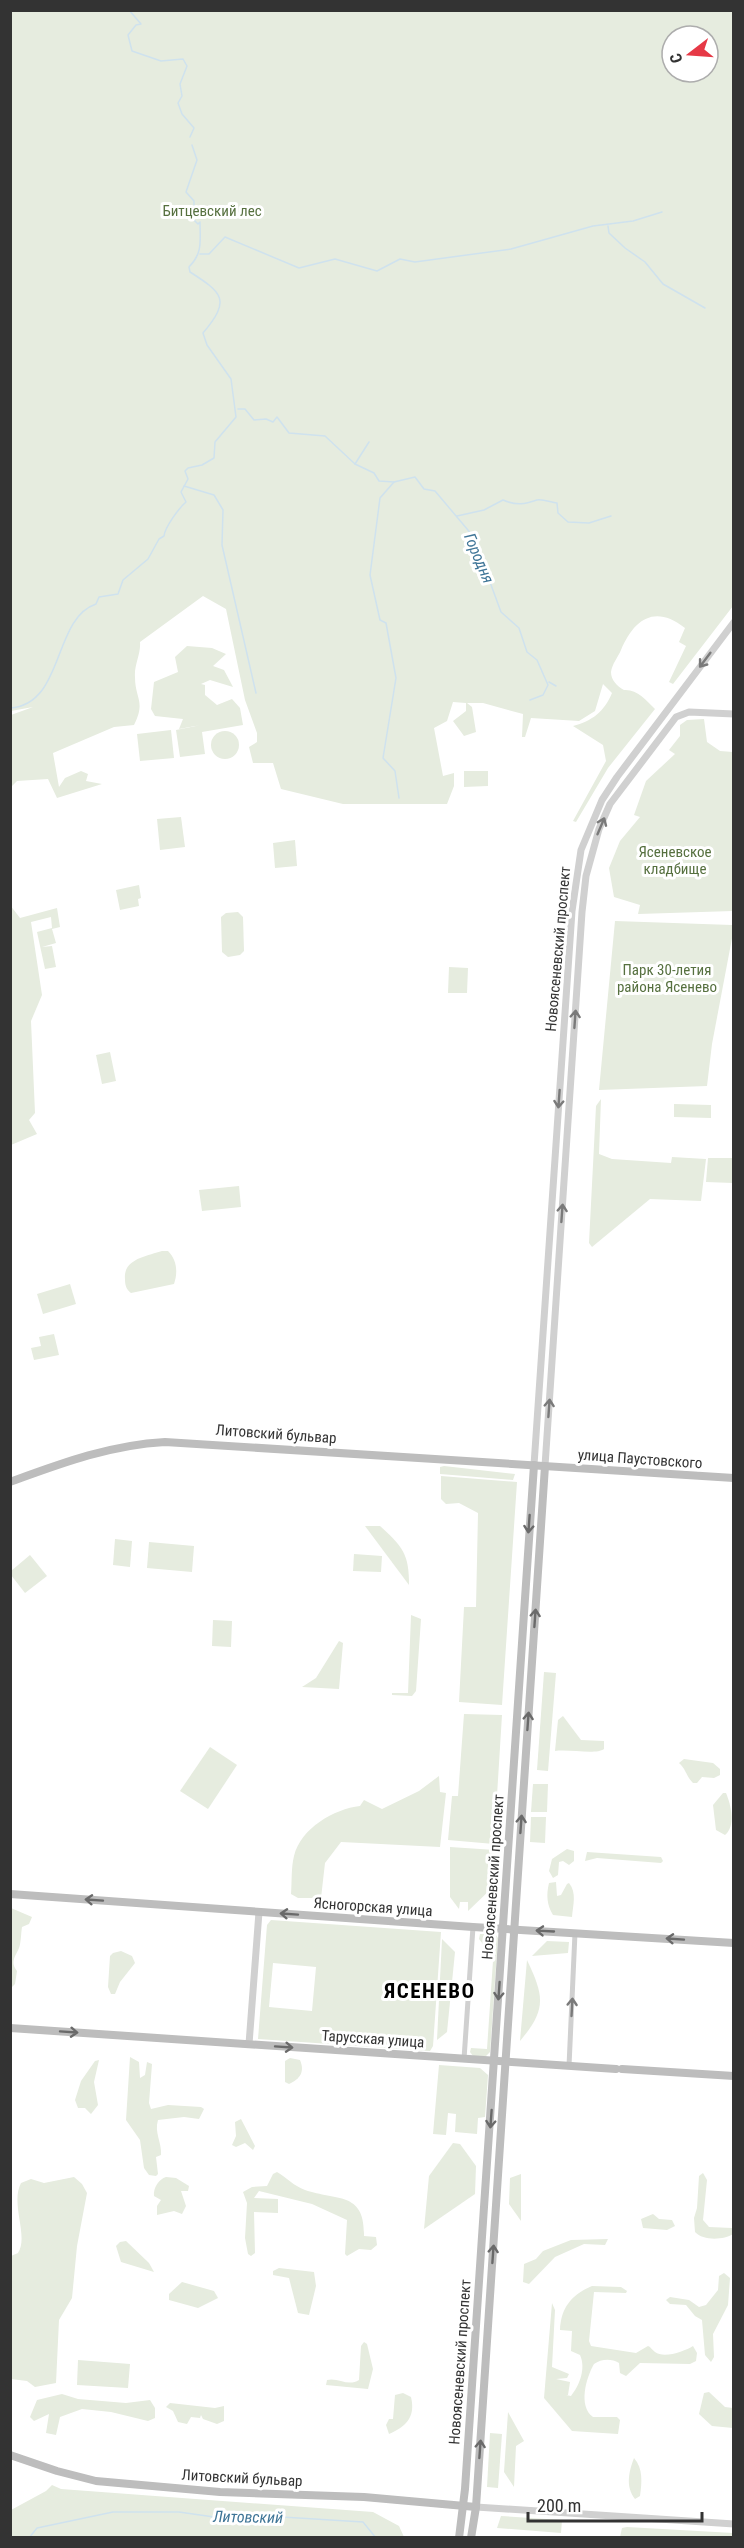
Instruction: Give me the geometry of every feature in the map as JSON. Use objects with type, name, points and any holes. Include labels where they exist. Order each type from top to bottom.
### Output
[{"type":"main road","name":"Литовский бульвар","points":[[10,1482],[94,1452],[126,1445],[165,1442],[545,1466]]},
{"type":"main road","name":"Новоясеневский проспект","points":[[459,2538],[464,2506],[534,1465]]},
{"type":"main road","name":"Новоясеневский проспект","points":[[471,2538],[476,2507],[545,1466]]},
{"type":"main road","name":"улица Паустовского","points":[[545,1466],[734,1478]]},
{"type":"main road","name":"Ясногорская улица","points":[[10,1894],[514,1930],[734,1943]]},
{"type":"main road","name":"Тарусская улица","points":[[10,2028],[734,2076]]},
{"type":"main road","name":"Литовский бульвар","points":[[10,2455],[57,2472],[96,2481],[220,2492],[364,2497],[476,2507]]},
{"type":"street","name":"Новоясеневский проспект","points":[[534,1465],[569,949],[581,850],[602,800],[617,777],[734,622]]},
{"type":"street","name":"Новоясеневский проспект","points":[[545,1466],[582,912],[591,851],[610,804],[676,717],[690,712],[734,714]]},
{"type":"street","points":[[547,1289],[551,1294],[557,1290]]},
{"type":"street","points":[[544,1326],[549,1322],[554,1327]]},
{"type":"street","points":[[249,2044],[259,1912]]},
{"type":"street","points":[[464,2059],[473,1927]]},
{"type":"street","points":[[568,2066],[575,1933]]},
{"type":"street","points":[[476,2507],[734,2524]]},
{"type":"green space","name":"Битцевский лес","points":[[11,10],[733,11],[733,606],[673,684],[669,682],[686,646],[679,642],[685,628],[664,617],[655,616],[647,618],[632,630],[613,666],[612,678],[621,688],[637,693],[655,709],[608,768],[576,822],[573,821],[606,761],[603,745],[573,726],[592,718],[605,705],[612,693],[603,684],[595,711],[579,721],[531,718],[525,737],[522,737],[523,714],[483,703],[467,703],[472,707],[476,732],[464,736],[453,721],[466,711],[466,703],[453,702],[447,721],[434,728],[443,776],[454,773],[454,786],[447,804],[343,804],[281,789],[273,763],[253,763],[249,747],[257,742],[257,733],[245,700],[226,609],[203,596],[140,642],[135,684],[140,705],[134,725],[114,727],[53,753],[59,787],[65,778],[81,771],[88,774],[86,781],[102,784],[57,798],[48,779],[17,781],[11,787],[11,715],[33,707],[11,711]]},
{"type":"green space","points":[[187,646],[212,648],[226,654],[213,666],[224,670],[233,687],[210,680],[201,684],[205,685],[205,695],[217,705],[232,699],[240,708],[243,725],[202,732],[205,754],[180,757],[176,730],[201,725],[179,729],[183,719],[155,716],[151,709],[154,682],[178,672],[175,657]]},
{"type":"green space","name":"Ясеневское кладбище","points":[[704,719],[707,742],[720,751],[733,752],[733,911],[638,914],[640,905],[614,897],[609,868],[620,841],[640,817],[634,815],[646,781],[675,754],[669,750],[680,736],[680,725],[687,720]]},
{"type":"green space","points":[[171,730],[174,758],[140,761],[137,734]]},
{"type":"green space","points":[[225,731],[235,735],[239,745],[235,755],[225,759],[215,755],[211,745],[215,735]]},
{"type":"green space","points":[[464,771],[488,771],[488,786],[464,787]]},
{"type":"green space","points":[[181,817],[185,847],[160,850],[157,819]]},
{"type":"green space","points":[[295,840],[297,866],[275,868],[273,843]]},
{"type":"green space","points":[[139,885],[141,898],[138,899],[139,906],[120,910],[116,890]]},
{"type":"green space","points":[[10,905],[20,918],[57,908],[60,927],[52,929],[56,943],[42,947],[52,946],[56,967],[45,969],[37,932],[52,928],[51,917],[31,922],[42,995],[31,1021],[35,1113],[29,1120],[37,1134],[11,1145]]},
{"type":"green space","points":[[238,912],[243,917],[244,951],[240,955],[228,957],[222,952],[221,917],[226,913]]},
{"type":"green space","name":"Парк 30-летия района Ясенево","points":[[615,921],[732,925],[733,933],[712,1044],[707,1086],[599,1090]]},
{"type":"green space","points":[[449,967],[468,968],[467,993],[448,993]]},
{"type":"green space","points":[[110,1052],[116,1081],[102,1084],[96,1055]]},
{"type":"green space","points":[[601,1099],[599,1154],[612,1159],[671,1163],[672,1157],[706,1159],[701,1201],[650,1199],[592,1247],[589,1243],[596,1106]]},
{"type":"green space","points":[[674,1104],[711,1105],[711,1118],[674,1117]]},
{"type":"green space","points":[[708,1158],[733,1158],[733,1183],[706,1182]]},
{"type":"green space","points":[[239,1186],[241,1207],[202,1211],[199,1190]]},
{"type":"green space","points":[[168,1251],[175,1262],[174,1284],[131,1293],[125,1283],[125,1272],[128,1267],[137,1259]]},
{"type":"green space","points":[[70,1284],[76,1304],[43,1314],[37,1294]]},
{"type":"green space","points":[[54,1334],[59,1355],[34,1360],[31,1348],[41,1346],[39,1337]]},
{"type":"green space","points":[[440,1467],[515,1474],[513,1480],[440,1474]]},
{"type":"green space","points":[[441,1476],[517,1482],[502,1705],[459,1702],[464,1607],[476,1607],[478,1513],[459,1503],[446,1504],[441,1499]]},
{"type":"green space","points":[[365,1526],[380,1526],[399,1546],[406,1558],[409,1585]]},
{"type":"green space","points":[[115,1539],[132,1541],[130,1567],[113,1565]]},
{"type":"green space","points":[[149,1542],[194,1546],[192,1572],[147,1568]]},
{"type":"green space","points":[[354,1554],[382,1556],[381,1572],[353,1571]]},
{"type":"green space","points":[[30,1555],[47,1576],[25,1593],[11,1575],[11,1571]]},
{"type":"green space","points":[[411,1615],[421,1619],[416,1691],[412,1696],[392,1695],[392,1693],[408,1693]]},
{"type":"green space","points":[[213,1620],[232,1621],[231,1647],[212,1646]]},
{"type":"green space","points":[[339,1641],[343,1643],[339,1689],[302,1687],[316,1678]]},
{"type":"green space","points":[[544,1672],[556,1673],[548,1771],[537,1770]]},
{"type":"green space","points":[[464,1714],[502,1715],[494,1844],[448,1840],[452,1796],[458,1796]]},
{"type":"green space","points":[[563,1716],[581,1740],[604,1741],[604,1749],[595,1752],[555,1751],[558,1720]]},
{"type":"green space","points":[[210,1747],[237,1765],[208,1809],[180,1791]]},
{"type":"green space","points":[[684,1759],[713,1763],[720,1769],[720,1775],[714,1778],[702,1777],[697,1783],[693,1783],[679,1763]]},
{"type":"green space","points":[[439,1776],[440,1792],[446,1793],[440,1847],[341,1842],[325,1863],[321,1898],[298,1898],[291,1894],[294,1856],[298,1846],[311,1829],[340,1811],[360,1806],[364,1800],[382,1809],[419,1791]]},
{"type":"green space","points":[[533,1784],[548,1784],[547,1812],[531,1812]]},
{"type":"green space","points":[[723,1793],[726,1793],[732,1815],[725,1835],[716,1830],[713,1805]]},
{"type":"green space","points":[[531,1817],[546,1817],[545,1843],[530,1842]]},
{"type":"green space","points":[[450,1847],[495,1850],[493,1887],[468,1911],[468,1902],[460,1902],[459,1909],[450,1897]]},
{"type":"green space","points":[[567,1849],[574,1851],[574,1861],[569,1865],[563,1861],[559,1862],[558,1875],[553,1878],[549,1871],[552,1859]]},
{"type":"green space","points":[[587,1852],[661,1857],[663,1861],[661,1863],[597,1858],[585,1861]]},
{"type":"green space","points":[[556,1882],[557,1896],[561,1895],[569,1883],[573,1891],[572,1917],[553,1915],[551,1911],[548,1887],[549,1883]]},
{"type":"green space","points":[[11,1908],[32,1917],[29,1924],[22,1927],[20,1946],[14,1962],[17,1971],[15,1984],[11,1988]]},
{"type":"green space","points":[[271,1920],[441,1932],[433,2046],[430,2051],[258,2039],[267,1925]],"holes":[[[273,1963],[316,1967],[312,2011],[269,2007]]]},
{"type":"green space","points":[[480,1934],[495,1934],[498,1938],[490,2052],[485,2057],[473,2056],[470,2052],[471,2048],[487,2049],[494,1946],[483,1944],[479,1939]]},
{"type":"green space","points":[[442,1939],[455,1952],[447,2032],[437,2040]]},
{"type":"green space","points":[[547,1941],[569,1942],[568,1953],[532,1956]]},
{"type":"green space","points":[[121,1951],[132,1956],[135,1963],[120,1982],[115,1994],[111,1994],[108,1987],[110,1956]]},
{"type":"green space","points":[[527,1960],[537,1983],[540,2002],[535,2020],[520,2041]]},
{"type":"green space","points":[[130,2057],[139,2062],[140,2078],[145,2075],[147,2062],[152,2064],[149,2103],[151,2109],[168,2105],[204,2109],[199,2119],[184,2117],[158,2120],[161,2155],[156,2157],[158,2174],[156,2176],[149,2175],[144,2168],[140,2140],[126,2120]]},
{"type":"green space","points":[[290,2058],[300,2060],[302,2072],[296,2080],[289,2084],[285,2082],[285,2061]]},
{"type":"green space","points":[[99,2060],[94,2082],[98,2105],[91,2114],[85,2108],[78,2108],[75,2100],[81,2081],[95,2061]]},
{"type":"green space","points":[[439,2065],[480,2068],[488,2075],[485,2117],[478,2118],[477,2134],[455,2132],[456,2114],[448,2113],[446,2135],[433,2134]]},
{"type":"green space","points":[[241,2119],[255,2146],[253,2150],[245,2143],[236,2147],[232,2145],[236,2136],[235,2122]]},
{"type":"green space","points":[[453,2143],[460,2144],[476,2166],[475,2194],[424,2229],[429,2176]]},
{"type":"green space","points":[[277,2172],[305,2190],[347,2200],[354,2205],[360,2211],[364,2236],[376,2237],[377,2245],[371,2250],[359,2249],[347,2256],[345,2254],[347,2220],[312,2204],[259,2191],[254,2198],[278,2199],[278,2213],[254,2212],[255,2253],[251,2256],[248,2254],[245,2238],[247,2203],[243,2192],[252,2187],[267,2186],[273,2174]]},
{"type":"green space","points":[[703,2173],[707,2180],[703,2220],[709,2227],[732,2228],[733,2234],[729,2236],[708,2238],[695,2232],[694,2218],[699,2176]]},
{"type":"green space","points":[[521,2174],[521,2221],[509,2204],[510,2178]]},
{"type":"green space","points":[[74,2177],[87,2193],[77,2246],[72,2298],[59,2320],[56,2383],[35,2387],[27,2381],[11,2379],[11,2256],[18,2253],[22,2238],[18,2191],[21,2183],[31,2179],[44,2183]]},
{"type":"green space","points":[[166,2177],[176,2178],[189,2186],[188,2191],[181,2191],[186,2206],[182,2214],[174,2211],[157,2215],[157,2206],[161,2200],[154,2196],[154,2190]]},
{"type":"green space","points":[[653,2214],[659,2219],[672,2220],[675,2226],[667,2230],[643,2228],[641,2219]]},
{"type":"green space","points":[[608,2239],[605,2245],[584,2244],[555,2257],[529,2284],[523,2282],[524,2264],[536,2259],[543,2251],[571,2240]]},
{"type":"green space","points":[[126,2241],[149,2263],[154,2272],[121,2262],[116,2246]]},
{"type":"green space","points":[[279,2268],[314,2272],[316,2286],[309,2315],[298,2313],[289,2278],[273,2275],[273,2271]]},
{"type":"green space","points":[[724,2273],[730,2278],[728,2305],[713,2334],[714,2357],[711,2362],[705,2355],[702,2320],[695,2316],[686,2305],[670,2304],[666,2300],[670,2297],[689,2300],[699,2307],[706,2305],[718,2290],[719,2276]]},
{"type":"green space","points":[[182,2282],[214,2291],[218,2298],[198,2308],[169,2300],[169,2294]]},
{"type":"green space","points":[[592,2286],[621,2287],[627,2291],[626,2293],[594,2292],[589,2341],[591,2346],[636,2353],[648,2346],[664,2355],[680,2352],[693,2346],[697,2353],[696,2361],[690,2364],[640,2363],[626,2376],[620,2373],[619,2363],[616,2361],[606,2360],[594,2364],[585,2392],[588,2412],[593,2417],[617,2417],[620,2420],[618,2434],[572,2431],[544,2398],[552,2303],[555,2310],[552,2367],[569,2374],[567,2378],[556,2379],[570,2382],[568,2395],[566,2395],[571,2396],[581,2376],[582,2360],[580,2355],[571,2351],[572,2331],[560,2330],[562,2315],[573,2298]]},
{"type":"green space","points":[[364,2342],[367,2344],[373,2369],[368,2389],[326,2385],[327,2380],[351,2383],[359,2380],[361,2346]]},
{"type":"green space","points":[[78,2360],[130,2364],[128,2388],[77,2385]]},
{"type":"green space","points":[[709,2392],[725,2407],[733,2408],[733,2428],[712,2426],[699,2414],[704,2393]]},
{"type":"green space","points":[[403,2393],[411,2397],[412,2411],[404,2425],[389,2434],[386,2425],[389,2419],[393,2419],[395,2395]]},
{"type":"green space","points":[[62,2394],[78,2399],[126,2403],[150,2400],[155,2408],[155,2418],[148,2421],[111,2412],[82,2409],[60,2417],[56,2435],[46,2433],[49,2414],[34,2421],[30,2417],[37,2400]]},
{"type":"green space","points":[[170,2403],[215,2408],[224,2406],[224,2421],[217,2424],[203,2419],[201,2415],[200,2418],[191,2417],[187,2424],[178,2422],[173,2411],[166,2407]]},
{"type":"green space","points":[[508,2412],[524,2441],[516,2446],[514,2487],[504,2472]]},
{"type":"green space","points":[[490,2433],[502,2434],[498,2488],[487,2487]]},
{"type":"green space","points":[[634,2458],[639,2466],[641,2480],[640,2496],[635,2499],[629,2484],[629,2474]]},
{"type":"green space","points":[[52,2485],[61,2489],[373,2512],[399,2526],[404,2537],[11,2537],[11,2510],[46,2491]]},
{"type":"green space","points":[[501,2516],[562,2520],[561,2533],[497,2528]]},
{"type":"green space","points":[[622,2528],[733,2533],[733,2537],[620,2537]]},
{"type":"waterway","name":"Городня","points":[[129,10],[141,24],[136,25],[128,35],[132,51],[161,61],[183,59],[187,66],[180,84],[182,96],[178,103],[182,114],[194,128],[190,137]]},
{"type":"waterway","name":"Городня","points":[[10,708],[28,703],[40,692],[50,677],[72,626],[82,613],[96,604],[99,597],[118,594],[123,580],[148,559],[159,539],[164,536],[173,518],[186,502],[181,492],[188,479],[185,471],[214,458],[215,442],[236,417],[231,379],[207,345],[203,333],[217,312],[220,305],[219,298],[210,286],[190,272],[189,267],[197,257],[200,241],[200,222],[198,224],[194,220],[194,201],[186,192],[197,160],[192,145]]},
{"type":"waterway","points":[[200,254],[209,254],[225,237],[299,268],[335,259],[377,271],[400,259],[415,262],[511,249],[593,226],[633,221],[662,212]]},
{"type":"waterway","points":[[608,226],[609,233],[645,262],[663,284],[705,308]]},
{"type":"waterway","name":"Городня","points":[[238,409],[245,409],[254,420],[266,419],[273,422],[277,417],[289,433],[325,436],[355,464],[374,473],[379,481],[394,482],[415,477],[424,489],[435,491],[473,536],[501,612],[519,628],[527,652],[537,660],[548,685],[543,695],[530,700]]},
{"type":"waterway","points":[[355,464],[369,442]]},
{"type":"waterway","points":[[394,482],[380,498],[370,575],[380,620],[386,623],[396,678],[383,758],[395,771],[399,798]]},
{"type":"waterway","points":[[184,486],[214,495],[223,510],[222,545],[256,693]]},
{"type":"waterway","points":[[457,516],[484,510],[503,500],[521,504],[539,500],[557,503],[558,513],[568,522],[589,523],[611,516]]},
{"type":"waterway","points":[[549,682],[556,686]]},
{"type":"waterway","name":"Литовский","points":[[29,2538],[37,2528],[113,2512],[179,2512],[214,2517],[250,2515],[363,2522],[376,2538]]},
{"type":"district","name":"ЯСЕНЕВО","points":[[430,1991]]}]
